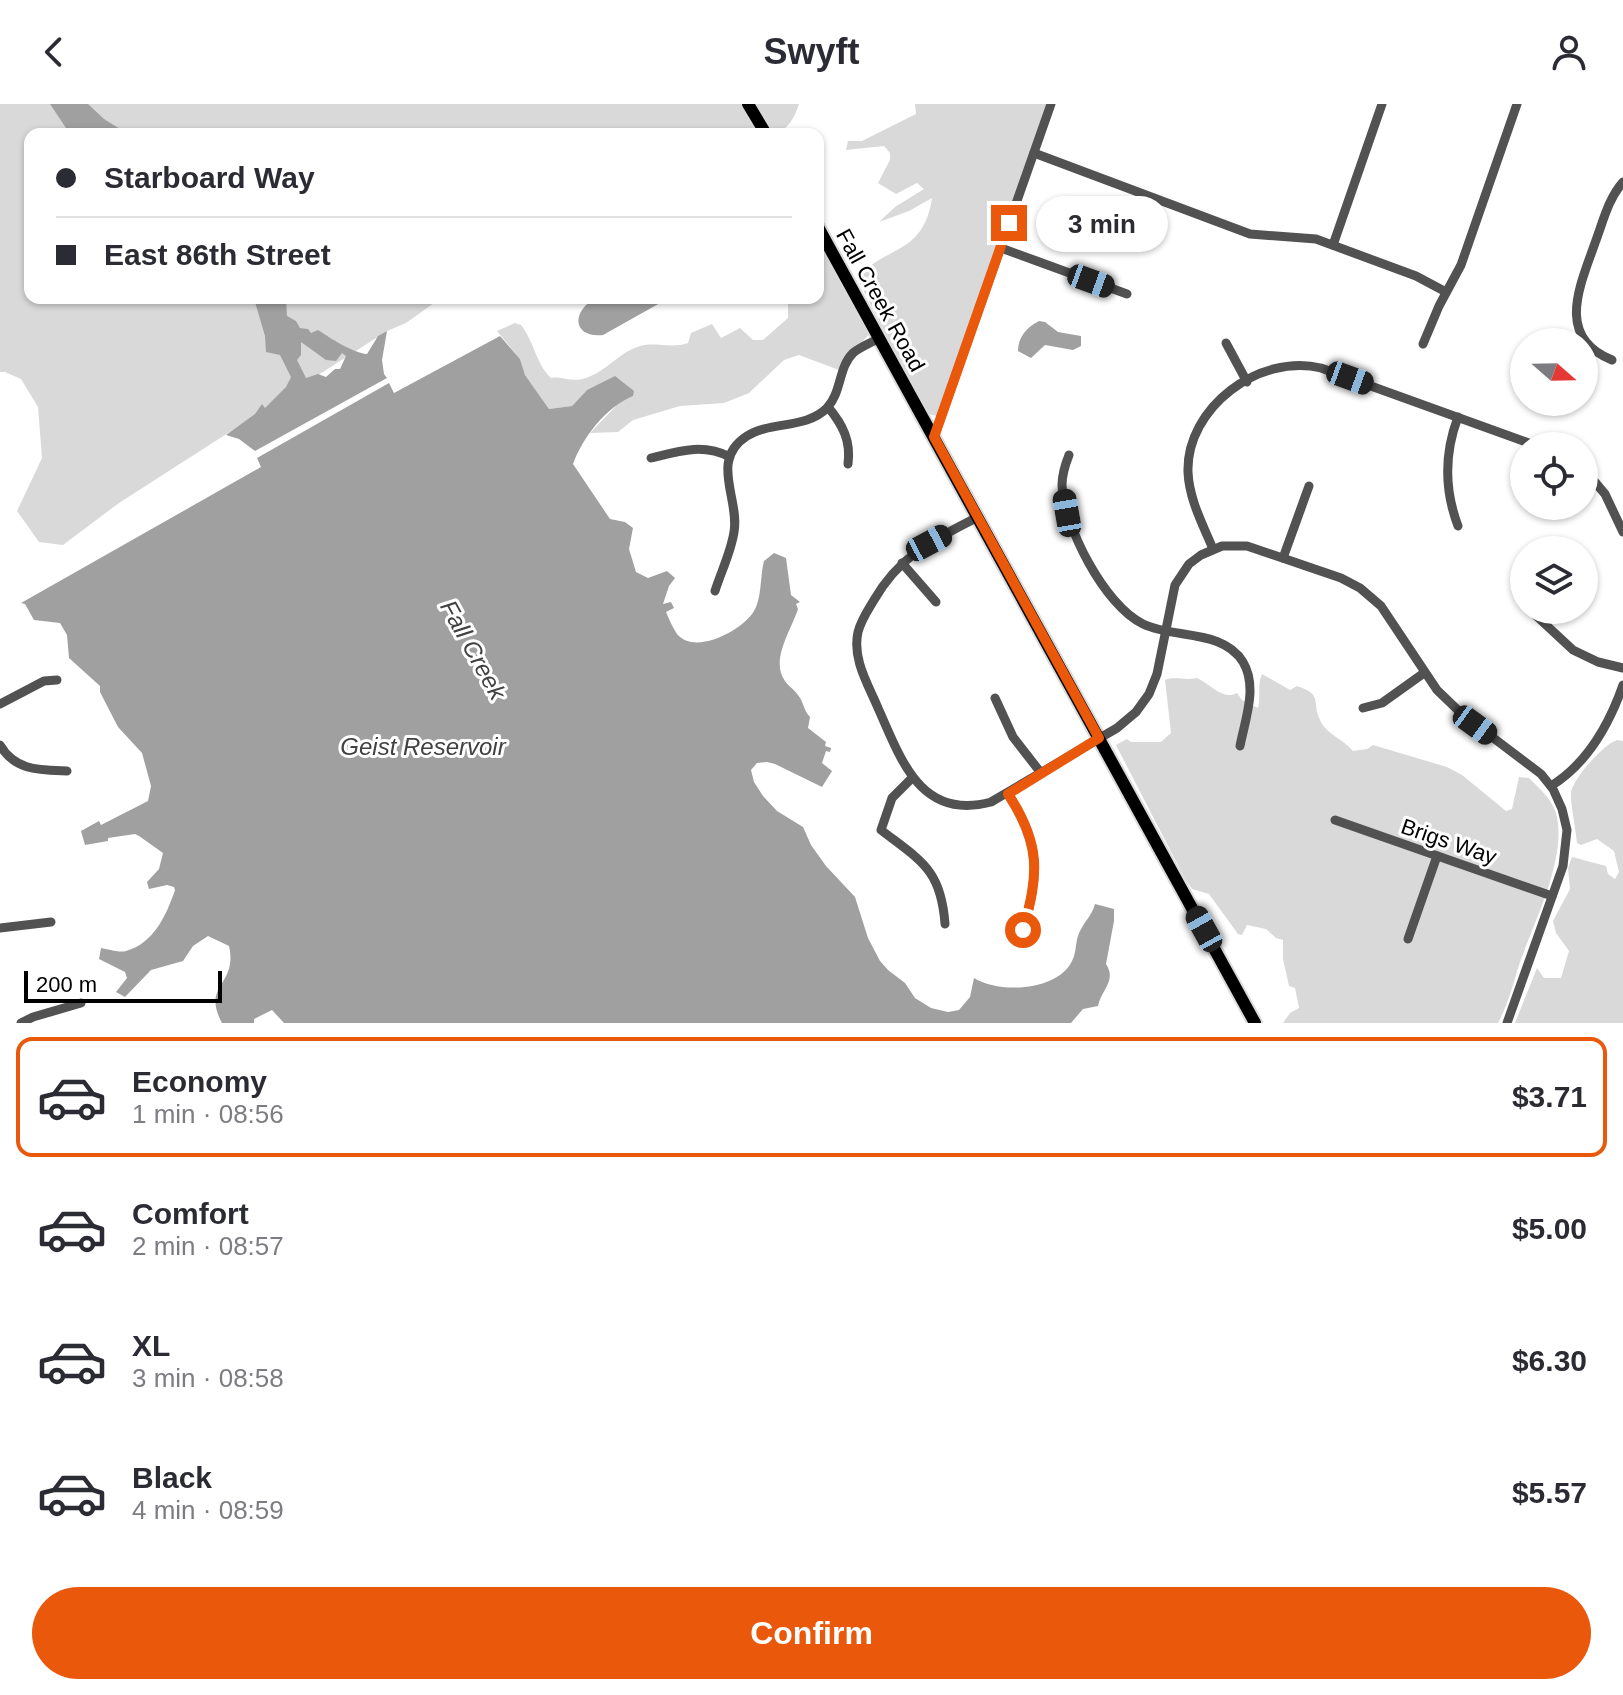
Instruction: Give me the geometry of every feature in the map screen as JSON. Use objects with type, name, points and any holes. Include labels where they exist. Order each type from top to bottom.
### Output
[{"type":"main road","points":[[748,104],[762,128]]},
{"type":"main road","name":"Fall Creek Road","points":[[824,238],[1255,1023]]},
{"type":"street","points":[[934,437],[1051,104]]},
{"type":"street","points":[[1333,245],[1382,104]]},
{"type":"street","points":[[1423,344],[1464,256],[1517,104]]},
{"type":"street","points":[[1034,153],[1250,234],[1306,237],[1333,245],[1416,276],[1446,292]]},
{"type":"street","points":[[1612,360],[1596,351],[1583,338],[1577,321],[1576,302],[1611,200],[1623,182]]},
{"type":"street","points":[[1001,248],[1127,294]]},
{"type":"street","points":[[715,591],[734,534],[735,519],[727,478],[730,457],[736,446],[751,434],[808,419],[828,407],[836,397],[848,359],[857,350],[879,338]]},
{"type":"street","points":[[1226,343],[1247,382]]},
{"type":"street","points":[[1213,549],[1188,478],[1192,442],[1202,419],[1215,403],[1247,382],[1280,367],[1315,366],[1510,436]]},
{"type":"street","points":[[828,407],[843,426],[847,437],[848,464]]},
{"type":"street","points":[[1458,417],[1449,449],[1447,475],[1449,500],[1458,526]]},
{"type":"street","points":[[651,458],[697,448],[730,457]]},
{"type":"street","points":[[1069,455],[1063,471],[1067,513],[1073,530],[1113,601],[1148,626],[1219,642],[1232,650],[1244,664],[1250,694],[1240,746]]},
{"type":"street","points":[[1283,558],[1309,486]]},
{"type":"street","points":[[1598,486],[1623,532]]},
{"type":"street","points":[[978,517],[923,546],[902,563],[888,577],[857,636],[856,652],[861,670],[912,778],[932,796],[955,804],[980,805],[1008,794],[1122,724],[1146,699],[1157,674],[1174,588],[1181,574],[1196,558],[1213,549],[1228,545],[1244,546],[1341,578],[1367,594],[1391,618],[1424,673],[1463,715],[1534,767],[1551,786],[1562,809],[1567,830],[1563,866],[1507,1023]]},
{"type":"street","points":[[902,563],[936,602]]},
{"type":"street","points":[[1545,624],[1573,650],[1598,662],[1623,668]]},
{"type":"street","points":[[1363,708],[1382,703],[1424,673]]},
{"type":"street","points":[[0,704],[44,681],[57,680]]},
{"type":"street","points":[[1551,786],[1578,764],[1596,742],[1623,685]]},
{"type":"street","points":[[995,698],[1013,737],[1041,773]]},
{"type":"street","points":[[0,745],[8,757],[21,766],[67,771]]},
{"type":"street","points":[[912,778],[889,803],[881,830],[918,859],[936,879],[943,900],[945,924]]},
{"type":"street","points":[[1008,794],[1027,828],[1035,860],[1034,891],[1023,930]]},
{"type":"street","name":"Brigs Way","points":[[1335,820],[1552,896]]},
{"type":"street","points":[[1408,939],[1437,856]]},
{"type":"street","points":[[0,928],[51,922]]},
{"type":"street","points":[[21,1023],[81,1003]]},
{"type":"shaded area","points":[[0,104],[740,104],[758,128],[24,128],[24,304],[433,304],[119,503],[63,545],[39,542],[17,511],[42,458],[38,407],[21,379],[0,372]]},
{"type":"shaded area","points":[[752,104],[799,104],[785,128],[769,128]]},
{"type":"shaded area","points":[[915,104],[1047,104],[937,416],[928,414],[921,403],[859,282],[875,262],[909,243],[919,232],[927,218],[932,198],[879,222],[895,207],[924,189],[917,183],[896,194],[878,183],[890,160],[890,153],[884,146],[846,150],[848,141],[862,141],[916,114]]},
{"type":"shaded area","points":[[824,249],[869,334],[839,370],[799,355],[784,360],[749,393],[724,403],[680,406],[633,420],[618,432],[590,433],[616,406],[587,390],[572,406],[549,409],[525,375],[520,359],[497,331],[515,323],[521,325],[551,378],[574,380],[597,373],[637,347],[688,343],[691,333],[712,324],[721,338],[740,328],[753,340],[763,340],[788,318],[788,304],[824,304]]},
{"type":"shaded area","points":[[1262,674],[1290,690],[1297,686],[1311,692],[1323,725],[1353,751],[1373,745],[1447,767],[1462,775],[1506,811],[1512,809],[1519,777],[1529,778],[1550,801],[1557,817],[1559,834],[1553,872],[1498,1023],[1283,1023],[1290,1013],[1299,1008],[1295,988],[1289,986],[1283,959],[1283,940],[1266,929],[1247,925],[1242,935],[1238,934],[1209,894],[1192,889],[1185,879],[1116,745],[1127,739],[1131,742],[1161,742],[1171,733],[1165,680],[1197,678],[1226,695],[1237,693],[1242,700],[1258,708]]},
{"type":"shaded area","points":[[1617,740],[1623,741],[1623,1023],[1515,1023],[1537,968],[1544,978],[1561,978],[1569,951],[1556,933],[1553,921],[1570,889],[1568,868],[1572,857],[1606,866],[1608,874],[1615,879],[1619,872],[1614,851],[1597,839],[1581,845],[1577,843],[1571,797],[1573,786],[1583,770]]},
{"type":"water","points":[[50,104],[88,104],[118,128],[66,128]]},
{"type":"water","points":[[256,304],[286,304],[287,316],[296,321],[300,328],[308,329],[311,333],[318,330],[361,353],[367,354],[378,336],[387,331],[382,360],[387,378],[255,451],[239,439],[226,435],[255,414],[262,404],[265,408],[286,387],[291,377],[280,355],[266,352],[265,336]],"holes":[[[301,342],[326,360],[336,361],[342,353],[346,356],[340,369],[335,369],[326,377],[318,374],[306,378],[297,360],[301,355]]]},
{"type":"water","points":[[587,304],[658,304],[603,335],[593,335],[581,328],[578,322]]},
{"type":"water","points":[[1039,321],[1058,332],[1081,336],[1081,346],[1073,350],[1045,345],[1031,358],[1018,351],[1024,333]]},
{"type":"water","name":"Geist Reservoir","points":[[500,336],[520,359],[525,375],[549,409],[572,406],[587,390],[615,376],[634,391],[633,396],[614,407],[597,424],[573,464],[610,519],[625,522],[633,528],[629,549],[636,572],[648,578],[667,571],[675,578],[663,604],[671,602],[674,608],[666,612],[677,634],[685,640],[706,641],[740,626],[757,606],[764,561],[774,553],[786,558],[791,595],[800,602],[796,604],[798,609],[783,645],[781,673],[810,717],[808,728],[826,742],[825,746],[831,748],[830,752],[826,751],[822,763],[832,771],[822,787],[767,762],[757,763],[751,770],[763,796],[777,811],[803,827],[826,866],[855,897],[868,938],[888,970],[905,983],[915,998],[931,1008],[948,1012],[959,1010],[970,997],[974,978],[1012,988],[1041,984],[1065,971],[1072,961],[1078,935],[1095,904],[1114,909],[1106,964],[1110,975],[1098,1006],[1083,1009],[1071,1023],[284,1023],[272,1010],[254,1019],[254,1023],[222,1023],[216,1000],[229,969],[229,946],[208,936],[193,946],[183,961],[151,970],[125,997],[116,992],[127,978],[125,972],[99,959],[101,948],[123,951],[144,942],[163,919],[175,890],[167,885],[149,889],[147,882],[159,869],[163,853],[139,836],[108,838],[108,841],[85,845],[81,831],[99,821],[101,825],[148,801],[151,786],[142,753],[118,727],[100,692],[100,686],[69,658],[67,635],[60,623],[34,620],[25,604],[21,603],[261,467],[257,458],[389,383],[394,393]]},
{"type":"route","points":[[1009,223],[934,437],[1099,738],[1008,794],[1027,828],[1035,860],[1034,891],[1023,930]]},
{"type":"water label","name":"Fall Creek","points":[[473,650]]}]
